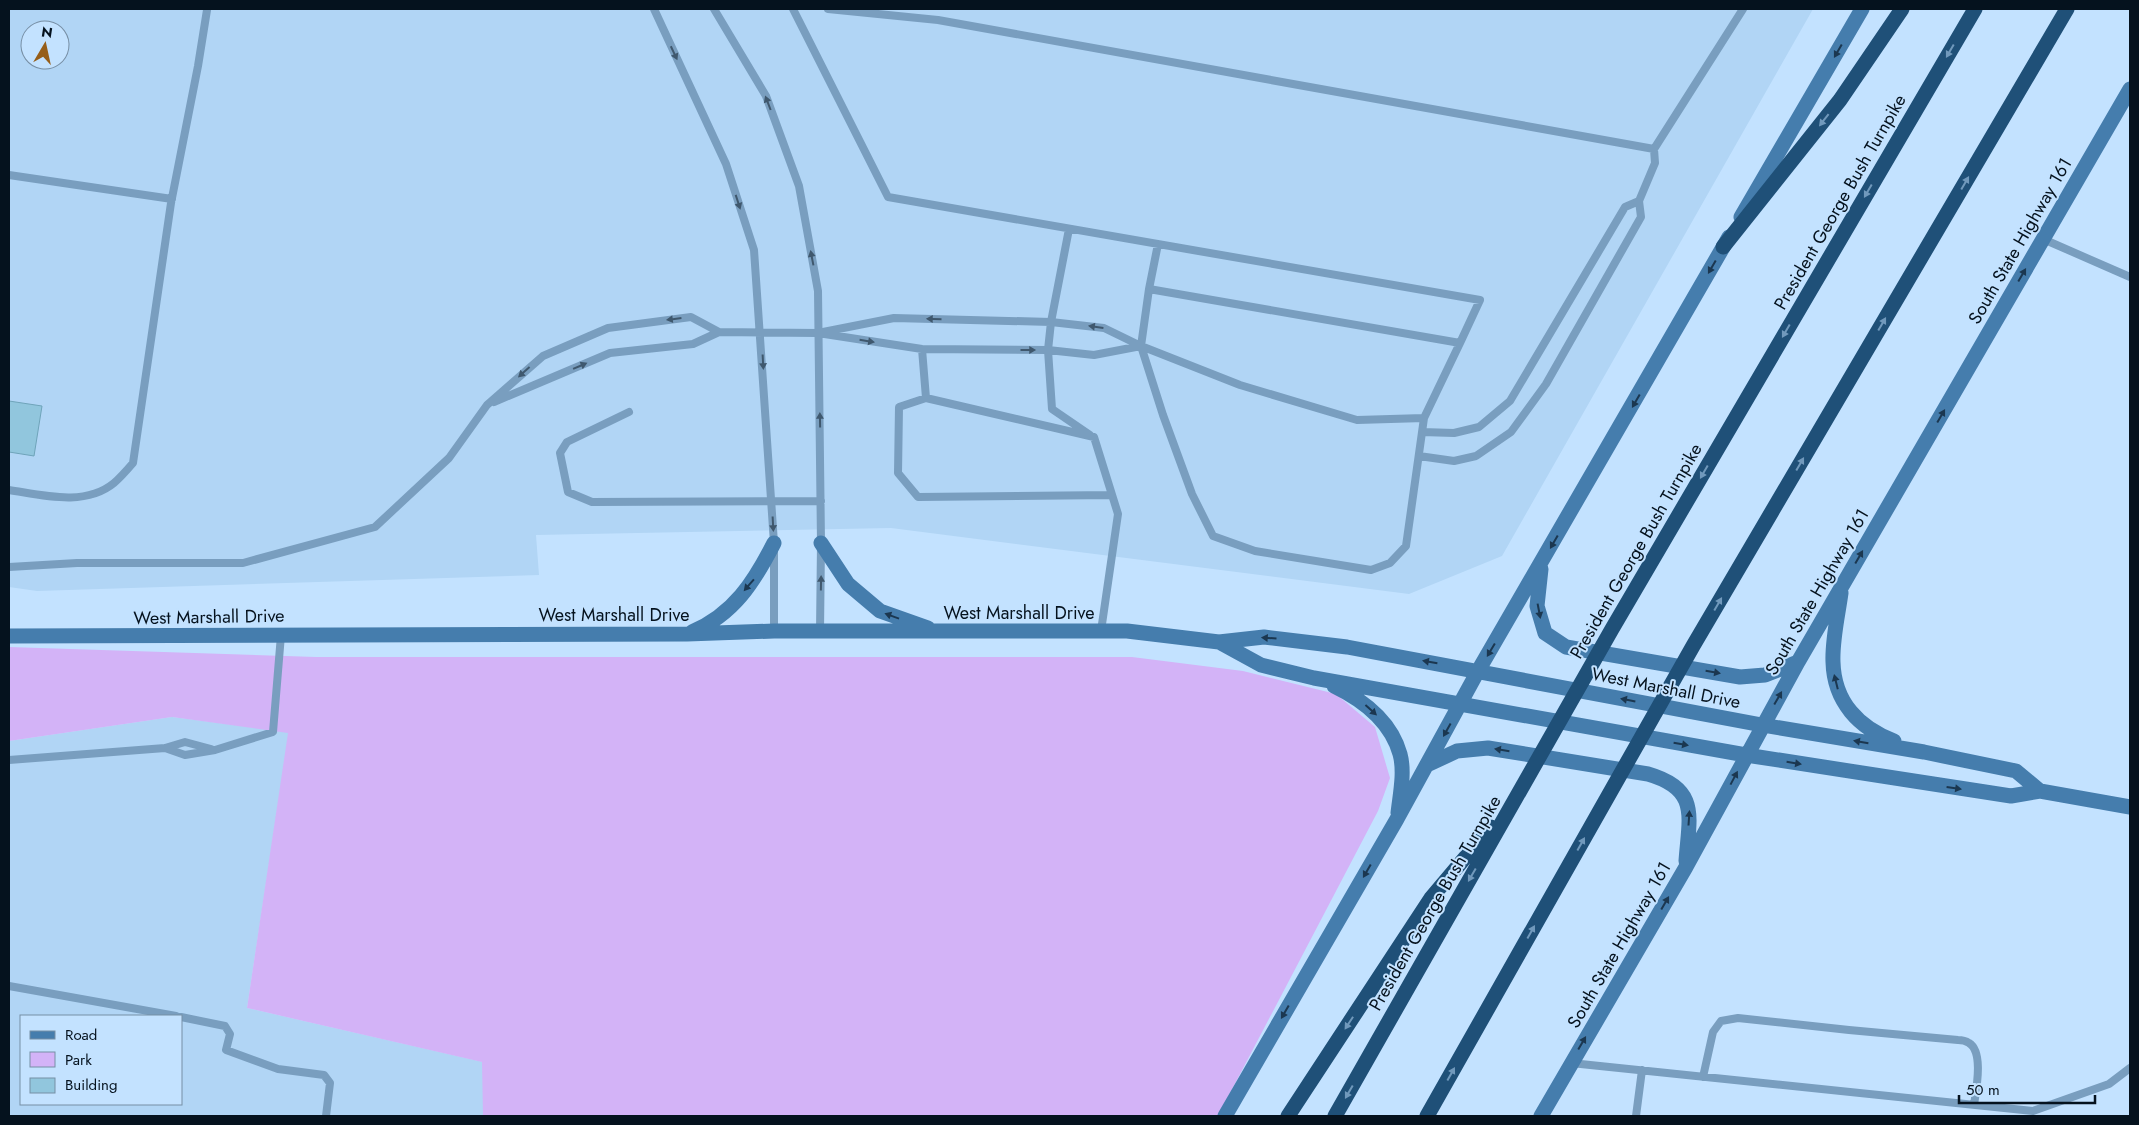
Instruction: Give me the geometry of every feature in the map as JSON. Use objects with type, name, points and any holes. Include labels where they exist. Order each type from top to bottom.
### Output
[{"type":"highway","points":[[1723,247],[1840,100],[1902,9]]},
{"type":"highway","name":"President George Bush Turnpike","points":[[1335,1116],[1612,629],[1975,9]]},
{"type":"highway","points":[[1428,1116],[1693,646],[2067,9]]},
{"type":"highway","points":[[1288,1116],[1431,898],[1514,802]]},
{"type":"main road","points":[[1225,1116],[1397,819],[1478,671],[1862,9]]},
{"type":"main road","name":"South State Highway 161","points":[[1541,1116],[1686,867],[1798,662],[2130,89]]},
{"type":"main road","points":[[687,634],[708,625],[736,602],[756,578],[774,543]]},
{"type":"main road","points":[[821,543],[848,584],[880,611],[938,632]]},
{"type":"main road","points":[[1542,562],[1537,606],[1539,615],[1545,633],[1566,647],[1740,677],[1765,675],[1798,662]]},
{"type":"main road","points":[[1842,587],[1833,661],[1838,690],[1858,722],[1882,736],[1924,752]]},
{"type":"main road","name":"West Marshall Drive","points":[[9,636],[687,634],[774,631],[1128,631],[1219,642],[1264,637],[1347,647],[1762,725],[1924,752],[2016,771],[2040,791]]},
{"type":"main road","name":"West Marshall Drive","points":[[1219,642],[1261,665],[1314,678],[1746,755],[2011,796],[2040,791],[2130,807]]},
{"type":"main road","points":[[1314,678],[1352,695],[1374,712],[1392,734],[1401,755],[1402,776],[1397,819]]},
{"type":"main road","points":[[1427,765],[1457,751],[1488,748],[1648,774],[1662,778],[1676,786],[1690,807],[1686,867]]},
{"type":"lane","points":[[9,490],[66,498],[97,493],[113,484],[133,463],[172,199],[198,66],[205,9]]},
{"type":"lane","points":[[654,9],[726,164],[754,250],[772,502],[774,631]]},
{"type":"lane","points":[[714,9],[766,96],[799,186],[818,291],[821,501],[820,632]]},
{"type":"lane","points":[[793,9],[888,197],[1480,300],[1424,418],[1406,546],[1390,563],[1371,570],[1255,551],[1213,536],[1192,494],[1162,415],[1141,346],[1158,244]]},
{"type":"lane","points":[[828,9],[938,20],[1654,149]]},
{"type":"lane","points":[[1419,456],[1454,461],[1476,456],[1511,432],[1546,384],[1641,217],[1639,201],[1655,163],[1654,149],[1743,9]]},
{"type":"lane","points":[[9,174],[172,199]]},
{"type":"lane","points":[[1422,432],[1454,433],[1479,427],[1510,401],[1625,207],[1639,201]]},
{"type":"lane","points":[[1069,229],[1051,322],[1048,350],[1052,409],[1094,437],[1118,514],[1101,631]]},
{"type":"lane","points":[[2043,239],[2130,276]]},
{"type":"lane","points":[[1149,290],[1460,343]]},
{"type":"lane","points":[[9,567],[77,563],[243,563],[375,527],[449,458],[487,405],[542,356],[608,328],[691,317],[719,332]]},
{"type":"lane","points":[[818,333],[894,318],[1051,322],[1104,328],[1141,346],[1240,385],[1357,420],[1424,418]]},
{"type":"lane","points":[[487,405],[610,353],[693,344],[719,332],[818,333],[922,350],[1048,350],[1094,355],[1141,346]]},
{"type":"lane","points":[[922,350],[926,398]]},
{"type":"lane","points":[[1094,437],[926,398],[899,407],[898,473],[918,497],[1112,495]]},
{"type":"lane","points":[[629,412],[567,442],[560,453],[568,492],[592,502],[821,501]]},
{"type":"lane","points":[[165,748],[185,755],[215,750],[273,732],[281,634]]},
{"type":"lane","points":[[9,760],[165,748],[185,742],[215,750]]},
{"type":"lane","points":[[9,986],[170,1015]]},
{"type":"lane","points":[[182,1017],[225,1026],[230,1034],[226,1050],[278,1069],[324,1076],[330,1083],[326,1116]]},
{"type":"lane","points":[[1703,1077],[1713,1032],[1721,1021],[1738,1018],[1958,1040],[1968,1042],[1974,1047],[1977,1057],[1978,1068],[1974,1105]]},
{"type":"lane","points":[[1571,1063],[1974,1105],[2003,1112],[2033,1111],[2109,1084],[2130,1068]]},
{"type":"lane","points":[[1636,1116],[1642,1070]]},
{"type":"shaded area","points":[[9,9],[1813,9],[1502,556],[1409,594],[891,528],[536,535],[539,575],[37,591],[9,587]]},
{"type":"shaded area","points":[[172,717],[289,732],[247,1008],[483,1062],[483,1116],[9,1116],[9,741]]},
{"type":"green space","points":[[9,647],[316,657],[1132,657],[1243,671],[1336,694],[1375,727],[1390,778],[1378,811],[1218,1116],[483,1116],[482,1062],[247,1008],[288,733],[172,717],[9,741]]},
{"type":"building","points":[[9,401],[42,406],[34,456],[9,452]]}]
